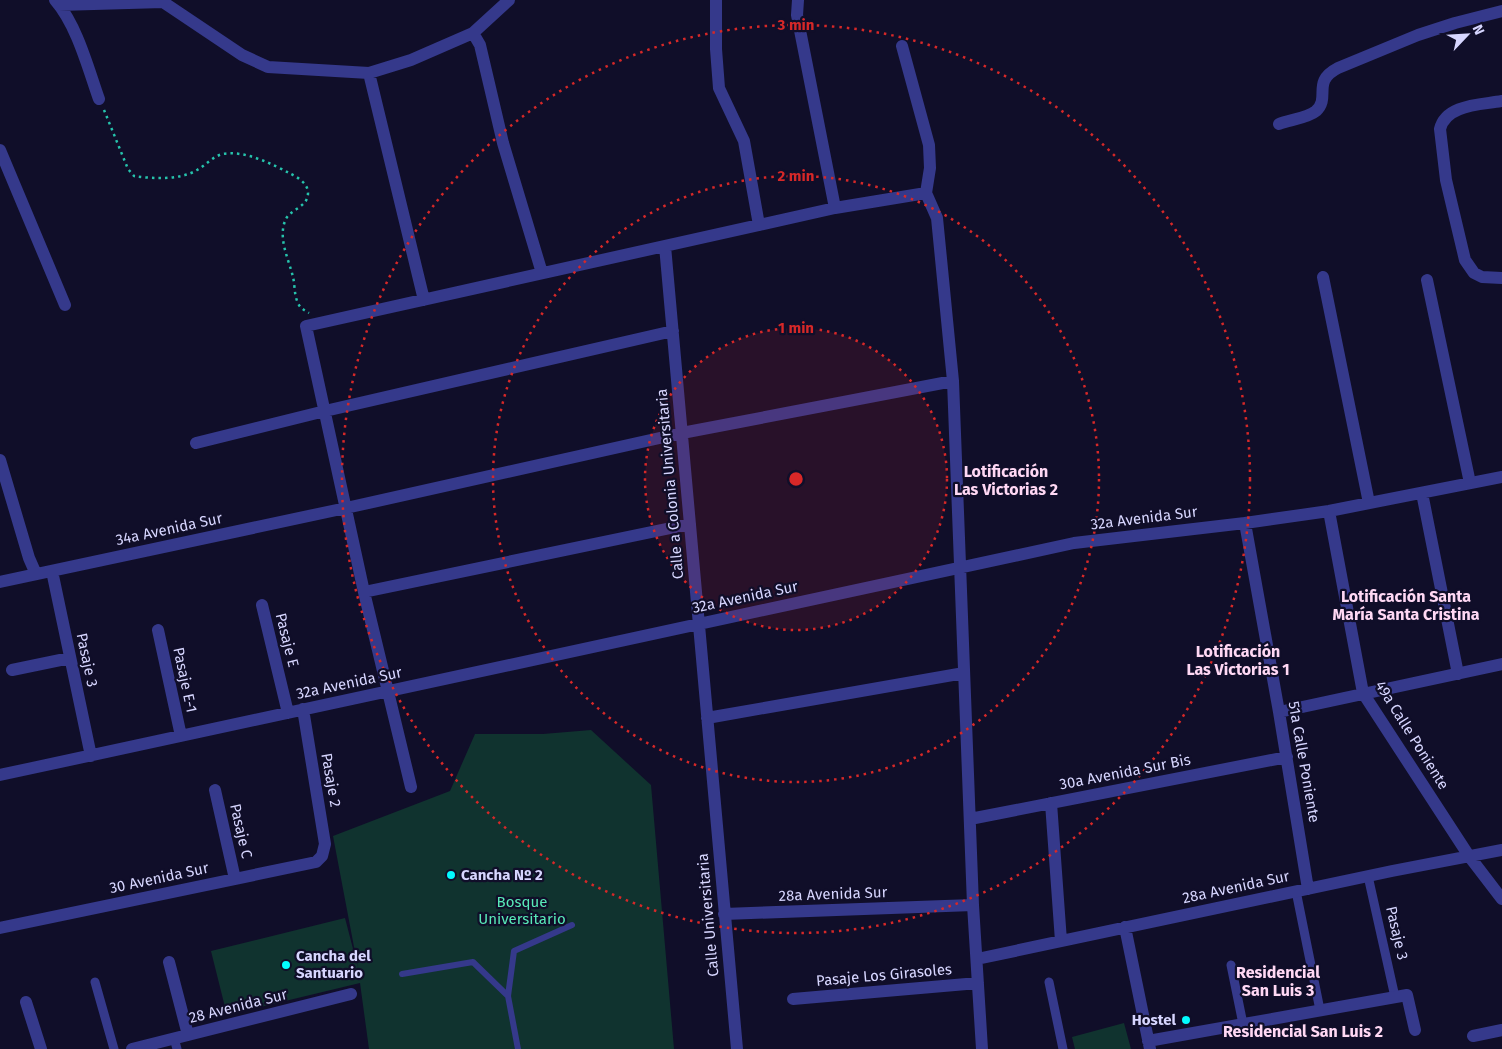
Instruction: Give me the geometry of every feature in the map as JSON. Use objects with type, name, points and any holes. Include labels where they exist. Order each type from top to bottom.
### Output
[{"type":"street","points":[[57,2],[163,1],[242,55],[268,67],[369,73],[411,60],[473,33],[509,0]]},
{"type":"street","points":[[716,0],[716,49],[719,88],[744,141],[759,225]]},
{"type":"street","points":[[798,0],[798,15],[835,208]]},
{"type":"street","points":[[57,2],[73,29],[99,99]]},
{"type":"street","points":[[1279,124],[1311,114],[1317,110],[1321,102],[1324,79],[1326,75],[1338,68],[1418,35],[1502,11]]},
{"type":"street","points":[[473,33],[480,45],[503,143],[542,273]]},
{"type":"street","points":[[902,46],[929,145],[930,168],[926,193],[937,218],[953,381],[973,905],[982,1049]]},
{"type":"street","points":[[369,73],[424,300]]},
{"type":"street","points":[[1502,101],[1459,109],[1448,114],[1442,121],[1440,129],[1446,180],[1465,260],[1474,273],[1482,276],[1502,278]]},
{"type":"street","points":[[0,150],[65,304]]},
{"type":"street","points":[[412,787],[364,592],[306,326],[835,208],[926,193]]},
{"type":"street","name":"Calle a Colonia Universitaria","points":[[665,246],[712,778]]},
{"type":"street","points":[[1323,277],[1369,503]]},
{"type":"street","points":[[1427,280],[1470,484]]},
{"type":"street","points":[[196,443],[324,411],[673,332]]},
{"type":"street","name":"34a Avenida Sur","points":[[0,582],[346,508],[682,433],[953,381]]},
{"type":"street","points":[[0,460],[29,558],[36,574]]},
{"type":"street","name":"32a Avenida Sur","points":[[0,775],[1074,543],[1329,511],[1502,477]]},
{"type":"street","points":[[1422,493],[1458,674]]},
{"type":"street","name":"49a Calle Poniente","points":[[1329,511],[1364,693],[1469,856],[1502,900]]},
{"type":"street","name":"51a Calle Poniente","points":[[1245,523],[1287,757],[1302,890]]},
{"type":"street","points":[[364,592],[690,524]]},
{"type":"street","name":"Pasaje 3","points":[[52,571],[90,756]]},
{"type":"street","name":"Pasaje E","points":[[262,605],[288,713]]},
{"type":"street","name":"Pasaje E-1","points":[[158,630],[180,736]]},
{"type":"street","points":[[12,670],[70,658]]},
{"type":"street","points":[[1279,712],[1502,664]]},
{"type":"street","points":[[707,718],[964,673]]},
{"type":"street","name":"Pasaje 2","points":[[303,709],[325,844],[322,856]]},
{"type":"street","name":"30a Avenida Sur Bis","points":[[970,819],[1287,757]]},
{"type":"street","name":"Calle Universitaria","points":[[712,778],[736,1049]]},
{"type":"street","name":"Pasaje C","points":[[215,790],[235,879]]},
{"type":"street","points":[[1050,803],[1061,941]]},
{"type":"street","name":"28a Avenida Sur","points":[[977,959],[1368,876],[1502,850]]},
{"type":"street","name":"30 Avenida Sur","points":[[0,928],[309,864],[316,862],[322,856]]},
{"type":"street","name":"Pasaje 3","points":[[1368,876],[1395,997]]},
{"type":"street","points":[[1302,890],[1320,1010]]},
{"type":"street","name":"28a Avenida Sur","points":[[724,914],[973,905]]},
{"type":"street","points":[[1125,927],[1149,1045],[1243,1024],[1407,994],[1415,1030]]},
{"type":"street","points":[[169,962],[188,1035]]},
{"type":"street","points":[[1231,966],[1243,1024]]},
{"type":"street","points":[[95,982],[114,1049]]},
{"type":"street","points":[[1049,982],[1063,1049]]},
{"type":"street","name":"Pasaje Los Girasoles","points":[[792,998],[978,983]]},
{"type":"street","name":"28 Avenida Sur","points":[[132,1049],[176,1044],[188,1035],[351,994]]},
{"type":"street","points":[[26,1002],[41,1049]]},
{"type":"street","points":[[1473,1036],[1502,1030]]},
{"type":"lane","points":[[518,1049],[508,996],[514,951],[572,925]]},
{"type":"lane","points":[[402,974],[473,962],[508,996]]},
{"type":"path","points":[[99,99],[128,170],[134,176],[159,178],[188,175],[222,154],[232,154],[254,158],[294,175],[304,183],[308,192],[307,199],[286,218],[283,239],[300,307],[310,314],[328,321]]},
{"type":"green space","name":"Bosque Universitario","points":[[591,730],[651,785],[674,1049],[369,1049],[360,983],[227,1015],[211,951],[345,918],[358,968],[333,836],[450,791],[475,734],[543,734]]},
{"type":"green space","points":[[1124,1023],[1131,1049],[1075,1049],[1072,1037]]},
{"type":"place","name":"Cancha Nº 2","points":[[451,875]]},
{"type":"place","name":"Cancha del Santuario","points":[[286,965]]},
{"type":"place","name":"Hostel","points":[[1186,1020]]},
{"type":"district","name":"Lotificación Las Victorias 2","points":[[1006,480]]},
{"type":"district","name":"Lotificación Santa María Santa Cristina","points":[[1406,605]]},
{"type":"district","name":"Lotificación Las Victorias 1","points":[[1238,660]]},
{"type":"district","name":"Residencial San Luis 3","points":[[1278,981]]},
{"type":"district","name":"Residencial San Luis 2","points":[[1303,1031]]}]
